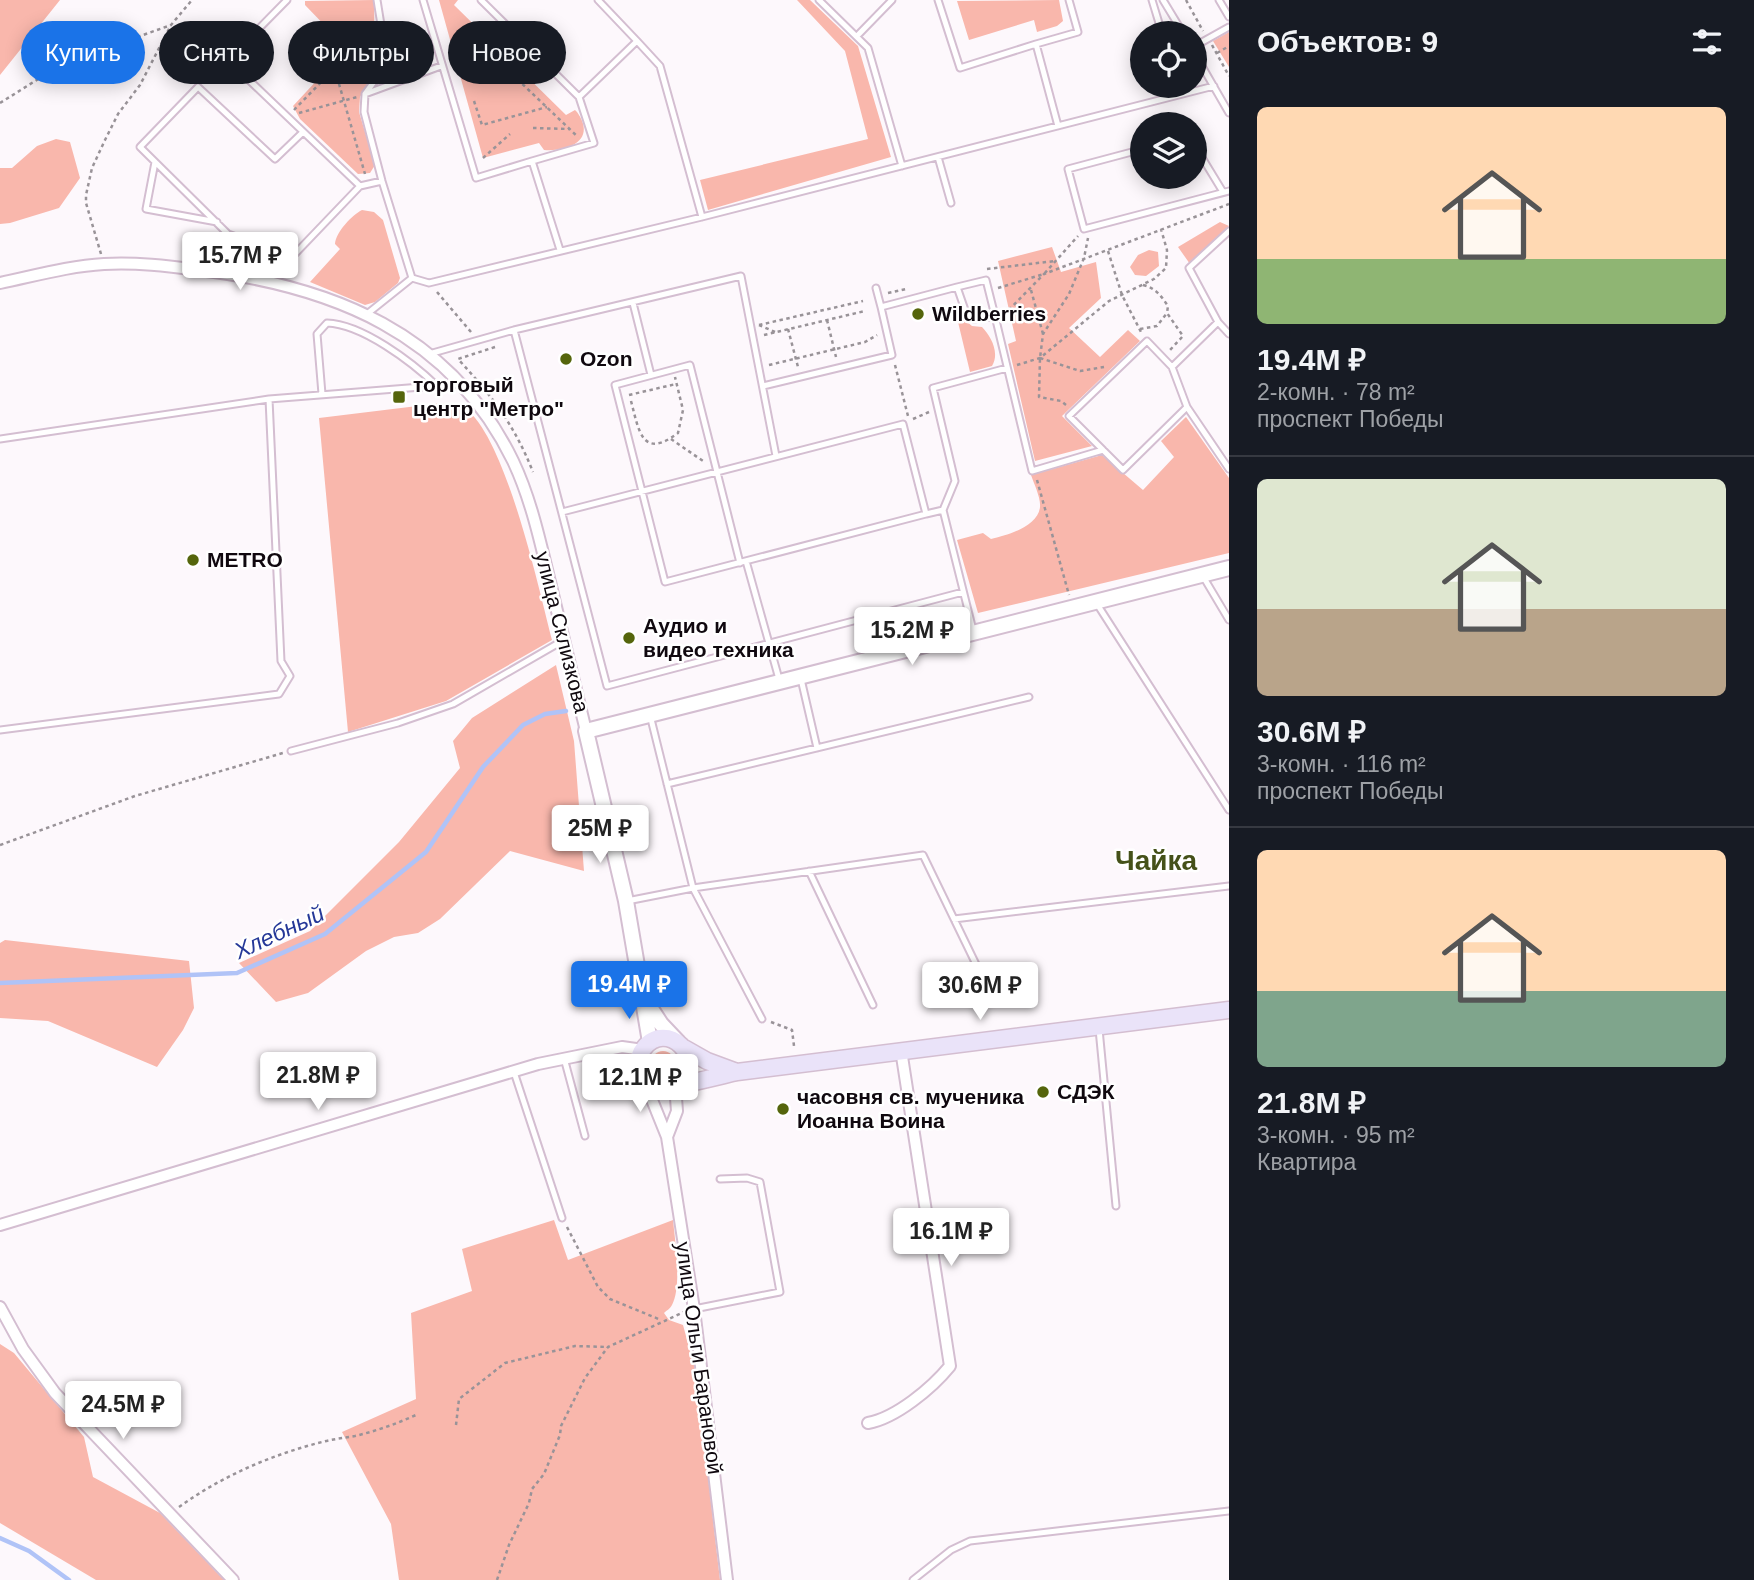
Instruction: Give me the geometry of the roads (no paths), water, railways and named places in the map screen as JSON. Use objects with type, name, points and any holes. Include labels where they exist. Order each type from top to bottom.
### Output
[{"type":"main road","points":[[737,1072],[707,1061],[663,1038],[646,1046],[639,1062],[643,1078],[657,1087],[737,1072],[1229,1010]]},
{"type":"main road","points":[[676,1084],[684,1078],[689,1067],[682,1046]]},
{"type":"street","name":"улица Склизкова","points":[[0,283],[105,264],[167,266],[236,275],[306,291],[368,314],[429,354],[463,384],[498,433],[524,488],[538,531],[586,731],[1229,568]]},
{"type":"street","points":[[0,1225],[513,1071],[564,1058],[646,1046],[642,993],[626,901],[586,731]]},
{"type":"street","points":[[642,993],[650,1010],[682,1046]]},
{"type":"street","points":[[868,1423],[881,1421],[909,1402],[937,1382],[950,1366],[901,1050]]},
{"type":"street","name":"улица Ольги Барановой","points":[[643,1078],[667,1137],[694,1309],[727,1580]]},
{"type":"street","name":"улица Ольги Барановой","points":[[667,1137],[677,1111],[676,1084]]},
{"type":"street","points":[[0,1307],[23,1349],[55,1393],[233,1580]]},
{"type":"lane","points":[[287,0],[228,60],[360,186]]},
{"type":"lane","points":[[377,0],[382,31],[381,72],[365,94],[364,112],[412,278]]},
{"type":"lane","points":[[423,0],[476,178],[594,143],[579,97],[481,0]]},
{"type":"lane","points":[[598,0],[660,66],[702,217]]},
{"type":"lane","points":[[819,0],[868,48],[902,166]]},
{"type":"lane","points":[[856,36],[892,0]]},
{"type":"lane","points":[[938,0],[960,68],[1079,32],[1069,0]]},
{"type":"lane","points":[[1152,0],[1158,21]]},
{"type":"lane","points":[[1163,0],[1176,21]]},
{"type":"lane","points":[[1219,0],[1229,17]]},
{"type":"lane","points":[[1207,39],[1229,27]]},
{"type":"lane","points":[[579,97],[637,41]]},
{"type":"lane","points":[[1035,44],[1058,125]]},
{"type":"lane","points":[[365,94],[442,66]]},
{"type":"lane","points":[[1207,74],[1229,113]]},
{"type":"lane","points":[[1207,88],[1214,86]]},
{"type":"lane","points":[[303,132],[275,159],[198,87],[140,147],[229,233],[292,257],[360,186],[382,181]]},
{"type":"lane","points":[[412,278],[429,283],[702,217],[1168,98]]},
{"type":"lane","points":[[1130,152],[1068,169],[1087,228],[1226,191],[1207,163]]},
{"type":"lane","points":[[938,157],[950,204]]},
{"type":"lane","points":[[155,162],[146,209],[217,222]]},
{"type":"lane","points":[[532,162],[560,250]]},
{"type":"lane","points":[[1229,231],[1189,268],[1218,322],[1229,334]]},
{"type":"lane","points":[[429,354],[514,330],[741,275],[776,457]]},
{"type":"lane","points":[[368,314],[412,278]]},
{"type":"lane","points":[[881,306],[986,280],[1032,471],[1103,450]]},
{"type":"lane","points":[[957,287],[965,310],[974,319],[995,319]]},
{"type":"lane","points":[[763,386],[892,355],[876,288]]},
{"type":"lane","points":[[633,303],[651,375]]},
{"type":"lane","points":[[1172,367],[1218,322]]},
{"type":"lane","points":[[322,394],[317,334],[327,323],[342,323],[361,332],[397,355],[437,386]]},
{"type":"lane","points":[[514,330],[607,685],[963,592]]},
{"type":"lane","points":[[1187,407],[1124,470],[1069,416],[1147,341],[1172,367],[1187,407],[1229,469]]},
{"type":"lane","points":[[780,682],[743,562],[717,471],[690,365],[615,385],[665,582],[743,562],[926,514],[943,510]]},
{"type":"lane","points":[[973,633],[943,510],[955,481],[933,388],[1007,368]]},
{"type":"lane","points":[[0,439],[269,399],[463,384]]},
{"type":"lane","points":[[0,730],[279,694],[290,676],[281,661],[269,399]]},
{"type":"lane","points":[[562,512],[903,424],[926,514]]},
{"type":"lane","points":[[1202,575],[1229,620]]},
{"type":"lane","points":[[1096,602],[1229,810]]},
{"type":"lane","points":[[291,751],[398,723],[453,704],[564,640]]},
{"type":"lane","points":[[801,677],[817,748]]},
{"type":"lane","points":[[667,784],[1030,698]]},
{"type":"lane","points":[[649,713],[693,888],[762,1019]]},
{"type":"lane","points":[[626,901],[693,888],[923,855],[986,985]]},
{"type":"lane","points":[[809,871],[873,1004]]},
{"type":"lane","points":[[954,919],[1229,886]]},
{"type":"lane","points":[[1099,1026],[1116,1206]]},
{"type":"lane","points":[[564,1058],[585,1136]]},
{"type":"lane","points":[[513,1071],[562,1218]]},
{"type":"lane","points":[[694,1309],[780,1292],[760,1182],[747,1178],[720,1179]]},
{"type":"lane","points":[[912,1580],[951,1550],[970,1541],[1229,1511]]},
{"type":"waterway","name":"Хлебный","points":[[0,983],[237,973],[325,934],[426,852],[483,767],[523,725],[545,714],[566,711]]},
{"type":"waterway","points":[[0,1538],[29,1551],[69,1580]]},
{"type":"place","name":"Wildberries","points":[[918,314]]},
{"type":"place","name":"Ozon","points":[[566,359]]},
{"type":"place","name":"торговый центр \"Метро\"","points":[[399,397]]},
{"type":"place","name":"METRO","points":[[193,560]]},
{"type":"place","name":"Аудио и видео техника","points":[[629,638]]},
{"type":"place","name":"СДЭК","points":[[1043,1092]]},
{"type":"place","name":"часовня св. мученика Иоанна Воина","points":[[783,1109]]},
{"type":"district","name":"Чайка","points":[[1156,860]]}]
